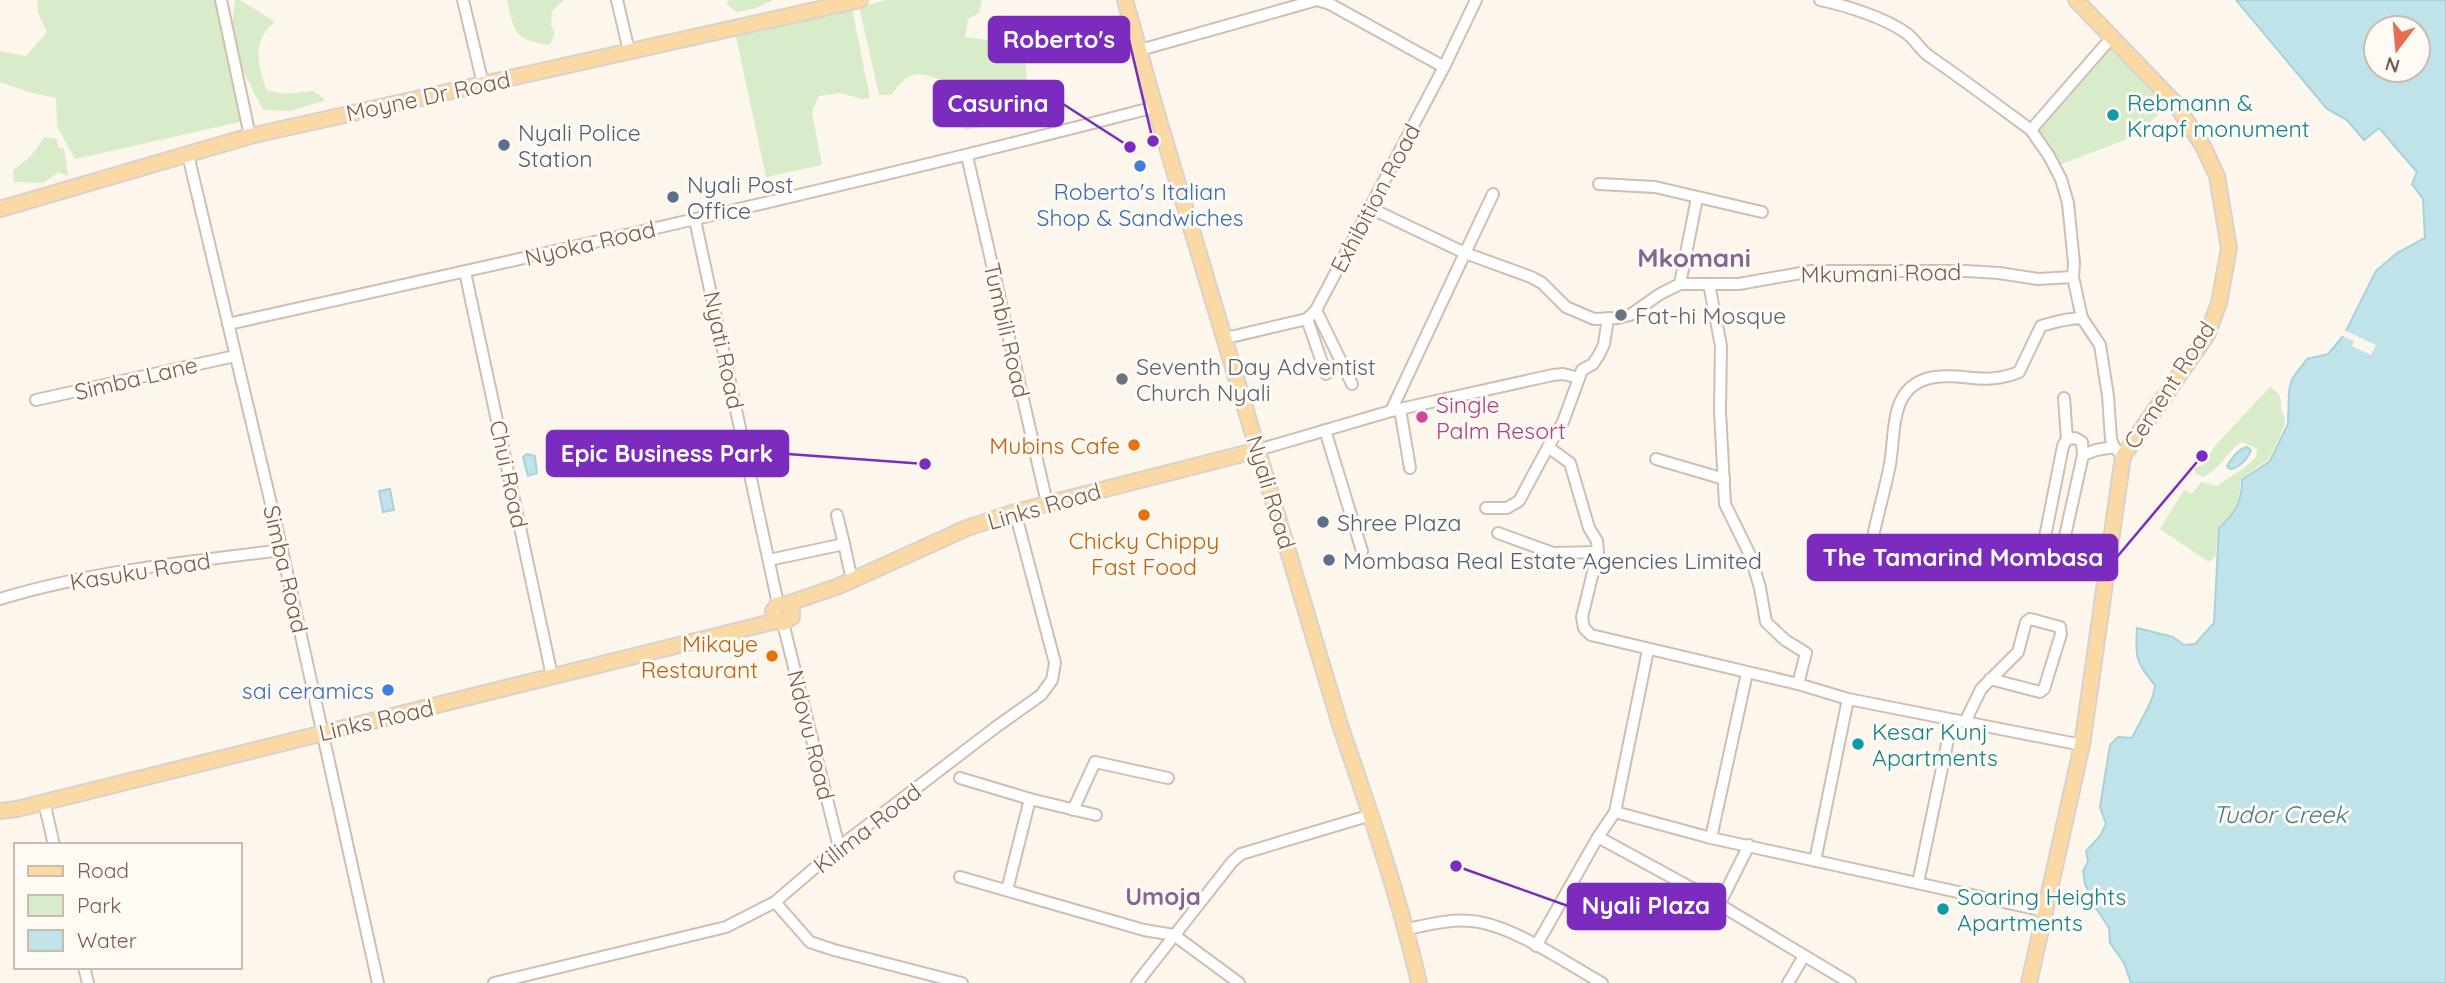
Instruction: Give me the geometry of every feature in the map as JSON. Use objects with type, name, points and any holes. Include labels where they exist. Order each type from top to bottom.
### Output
[{"type":"main road","name":"Moyne Dr Road","points":[[0,209],[250,136],[860,0]]},
{"type":"main road","name":"Nyali Road","points":[[1125,0],[1341,728],[1407,929],[1419,983]]},
{"type":"main road","name":"Cement Road","points":[[2029,983],[2082,745],[2119,452],[2207,335],[2219,303],[2230,248],[2217,176],[2203,146],[2174,102],[2076,0]]},
{"type":"main road","name":"Links Road","points":[[17,809],[734,631],[781,613],[967,528],[1047,503],[1258,450]]},
{"type":"main road","points":[[0,811],[17,809]]},
{"type":"main road","points":[[0,817],[17,809]]},
{"type":"street","points":[[220,0],[250,136]]},
{"type":"street","points":[[463,0],[483,84]]},
{"type":"street","points":[[617,0],[629,51]]},
{"type":"street","points":[[1140,50],[1317,0],[1331,4],[1444,67]]},
{"type":"street","name":"Exhibition Road","points":[[1307,319],[1316,310],[1444,67],[1476,0]]},
{"type":"street","points":[[1820,0],[1862,12],[1906,33],[1926,54],[2031,130],[2049,156],[2065,191],[2071,230],[2073,277],[2082,318],[2100,345],[2119,452],[2096,450],[2082,455]]},
{"type":"street","points":[[2031,130],[2112,37]]},
{"type":"street","name":"Nyoka Road","points":[[228,324],[695,220],[968,156],[1155,107]]},
{"type":"street","name":"Simba Road","points":[[188,155],[282,550],[378,983]]},
{"type":"street","name":"Tumbili Road","points":[[968,156],[1047,503]]},
{"type":"street","points":[[1599,184],[1655,187],[1762,212]]},
{"type":"street","points":[[1410,468],[1395,410],[1493,194]]},
{"type":"street","points":[[1680,284],[1697,198]]},
{"type":"street","name":"Mkumani Road","points":[[1370,208],[1465,253],[1531,277],[1542,283],[1566,307],[1594,319],[1630,315],[1680,284],[1739,284],[1779,276],[1838,270],[1966,271],[2038,279],[2073,277]]},
{"type":"street","name":"Nyati Road","points":[[695,220],[781,613]]},
{"type":"street","name":"Chui Road","points":[[465,272],[552,676]]},
{"type":"street","points":[[1709,284],[1721,346],[1720,411],[1725,503],[1751,557],[1766,622],[1785,640],[1806,653],[1798,684]]},
{"type":"street","points":[[1316,310],[1352,384]]},
{"type":"street","points":[[1486,508],[1507,508],[1518,501],[1563,422],[1582,370],[1593,364],[1600,353],[1608,318]]},
{"type":"street","points":[[1874,532],[1890,462],[1897,412],[1903,395],[1915,383],[1935,377],[1985,381],[2008,377],[2019,372],[2041,327],[2070,318],[2082,318]]},
{"type":"street","points":[[1226,338],[1307,319],[1326,374]]},
{"type":"street","name":"Simba Lane","points":[[36,400],[235,356]]},
{"type":"street","points":[[1258,450],[1395,410],[1553,375],[1563,374],[1579,378]]},
{"type":"street","points":[[2064,398],[2067,439],[2063,446],[2045,537],[2047,544],[2054,548],[2063,545],[2082,455],[2082,442],[2075,438],[2067,439]]},
{"type":"street","points":[[1325,430],[1362,551]]},
{"type":"street","points":[[1548,447],[1570,463],[1589,528],[1597,541],[1598,552],[1582,617],[1584,628],[1591,635],[1798,684],[1848,699],[2082,745]]},
{"type":"street","points":[[1656,460],[1724,479]]},
{"type":"street","name":"Kilima Road","points":[[494,983],[726,927],[775,902],[839,847],[1041,695],[1052,680],[1055,663],[1015,512]]},
{"type":"street","points":[[837,515],[850,571]]},
{"type":"street","points":[[1498,533],[1553,553],[1598,552]]},
{"type":"street","points":[[769,560],[844,544]]},
{"type":"street","name":"Kasuku Road","points":[[0,599],[28,590],[145,567],[282,550]]},
{"type":"street","name":"Ndovu Road","points":[[781,613],[839,847]]},
{"type":"street","points":[[1965,722],[1981,688],[1990,679],[2018,652],[2024,625],[2029,619],[2060,627],[2061,634],[2044,689],[2040,692],[1990,679]]},
{"type":"street","points":[[1536,946],[1615,812],[1648,650]]},
{"type":"street","points":[[1711,838],[1747,673]]},
{"type":"street","points":[[1815,860],[1848,699]]},
{"type":"street","points":[[1918,883],[1952,720]]},
{"type":"street","points":[[1073,810],[1095,762],[1168,778]]},
{"type":"street","points":[[961,778],[1096,816]]},
{"type":"street","points":[[1007,890],[1030,799]]},
{"type":"street","points":[[44,802],[54,843]]},
{"type":"street","points":[[1615,812],[1711,838],[2045,911]]},
{"type":"street","points":[[1138,983],[1241,854],[1371,815]]},
{"type":"street","points":[[1598,837],[1850,983]]},
{"type":"street","points":[[1719,905],[1749,845]]},
{"type":"street","points":[[960,877],[1144,930],[1174,935],[1239,983]]},
{"type":"street","points":[[775,902],[810,942],[962,983]]},
{"type":"street","points":[[1407,929],[1434,923],[1472,921],[1509,932],[1602,983]]},
{"type":"street","points":[[1788,983],[1804,956]]},
{"type":"green space","points":[[37,0],[215,0],[241,116],[240,122],[75,159],[57,126],[56,98],[0,82],[0,51],[26,56],[47,32],[38,13]]},
{"type":"green space","points":[[235,0],[240,0],[275,22],[263,36],[259,53],[267,90],[283,94],[313,91],[326,100],[291,111],[263,110],[230,45]]},
{"type":"green space","points":[[507,0],[564,0],[552,11],[551,26],[555,33],[550,45],[529,40],[518,33]]},
{"type":"green space","points":[[728,0],[774,0],[756,8],[736,12],[727,4]]},
{"type":"green space","points":[[886,0],[982,0],[979,13],[968,19],[965,37],[989,40],[1019,39],[1025,47],[1029,121],[965,130],[951,114],[941,80],[924,75],[907,78],[891,95],[879,95],[859,7]]},
{"type":"green space","points":[[852,8],[870,98],[862,99],[841,93],[819,96],[812,112],[822,165],[766,177],[735,32]]},
{"type":"green space","points":[[2113,38],[2170,104],[2135,136],[2059,165],[2031,130]]},
{"type":"green space","points":[[44,137],[57,139],[58,147],[64,149],[68,176],[59,172],[43,183],[14,182],[13,170],[31,156]]},
{"type":"green space","points":[[2270,387],[2279,394],[2285,417],[2284,427],[2269,459],[2240,480],[2238,501],[2233,511],[2218,527],[2216,555],[2209,562],[2160,529],[2184,490],[2192,494],[2201,482],[2216,486],[2256,457],[2257,449],[2242,442],[2209,474],[2203,477],[2195,473],[2194,468],[2203,465],[2214,447]]},
{"type":"water","name":"Tudor Creek","points":[[2236,0],[2446,0],[2446,983],[2131,983],[2124,963],[2110,943],[2109,928],[2085,884],[2083,871],[2088,862],[2086,851],[2100,836],[2106,824],[2100,807],[2110,745],[2118,737],[2132,738],[2154,692],[2155,685],[2138,659],[2137,628],[2173,637],[2184,645],[2195,644],[2214,623],[2219,528],[2236,507],[2241,495],[2242,480],[2270,461],[2288,424],[2292,379],[2307,359],[2328,354],[2344,335],[2376,271],[2397,253],[2425,238],[2423,199],[2412,184],[2417,172],[2379,128],[2364,140],[2347,120],[2327,109]]},
{"type":"water","points":[[2247,447],[2251,450],[2245,460],[2230,469],[2227,466],[2233,457]]},
{"type":"water","points":[[527,454],[535,456],[537,473],[528,476],[523,457]]},
{"type":"water","points":[[390,489],[394,510],[383,512],[379,491]]},
{"type":"pier","points":[[2344,330],[2376,345],[2371,355],[2352,346],[2354,341],[2340,335]]},
{"type":"place","name":"Rebmann & Krapf monument","points":[[2113,115]]},
{"type":"place","name":"Roberto's","points":[[1153,141]]},
{"type":"place","name":"Nyali Police Station","points":[[504,145]]},
{"type":"place","name":"Casurina","points":[[1130,147]]},
{"type":"place","name":"Roberto's Italian Shop & Sandwiches","points":[[1140,166]]},
{"type":"place","name":"Nyali Post Office","points":[[673,197]]},
{"type":"place","name":"Fat-hi Mosque","points":[[1621,315]]},
{"type":"place","name":"Seventh Day Adventist Church Nyali","points":[[1122,379]]},
{"type":"place","name":"Single Palm Resort","points":[[1422,417]]},
{"type":"place","name":"Mubins Cafe","points":[[1134,445]]},
{"type":"place","name":"The Tamarind Mombasa","points":[[2202,456]]},
{"type":"place","name":"Epic Business Park","points":[[925,464]]},
{"type":"place","name":"Chicky Chippy Fast Food","points":[[1144,515]]},
{"type":"place","name":"Shree Plaza","points":[[1323,522]]},
{"type":"place","name":"Mombasa Real Estate Agencies Limited","points":[[1329,560]]},
{"type":"place","name":"Mikaye Restaurant","points":[[772,656]]},
{"type":"place","name":"sai ceramics","points":[[388,690]]},
{"type":"place","name":"Kesar Kunj Apartments","points":[[1858,744]]},
{"type":"place","name":"Nyali Plaza","points":[[1456,866]]},
{"type":"place","name":"Soaring Heights Apartments","points":[[1943,909]]},
{"type":"district","name":"Mkomani","points":[[1694,257]]},
{"type":"district","name":"Umoja","points":[[1163,896]]}]
